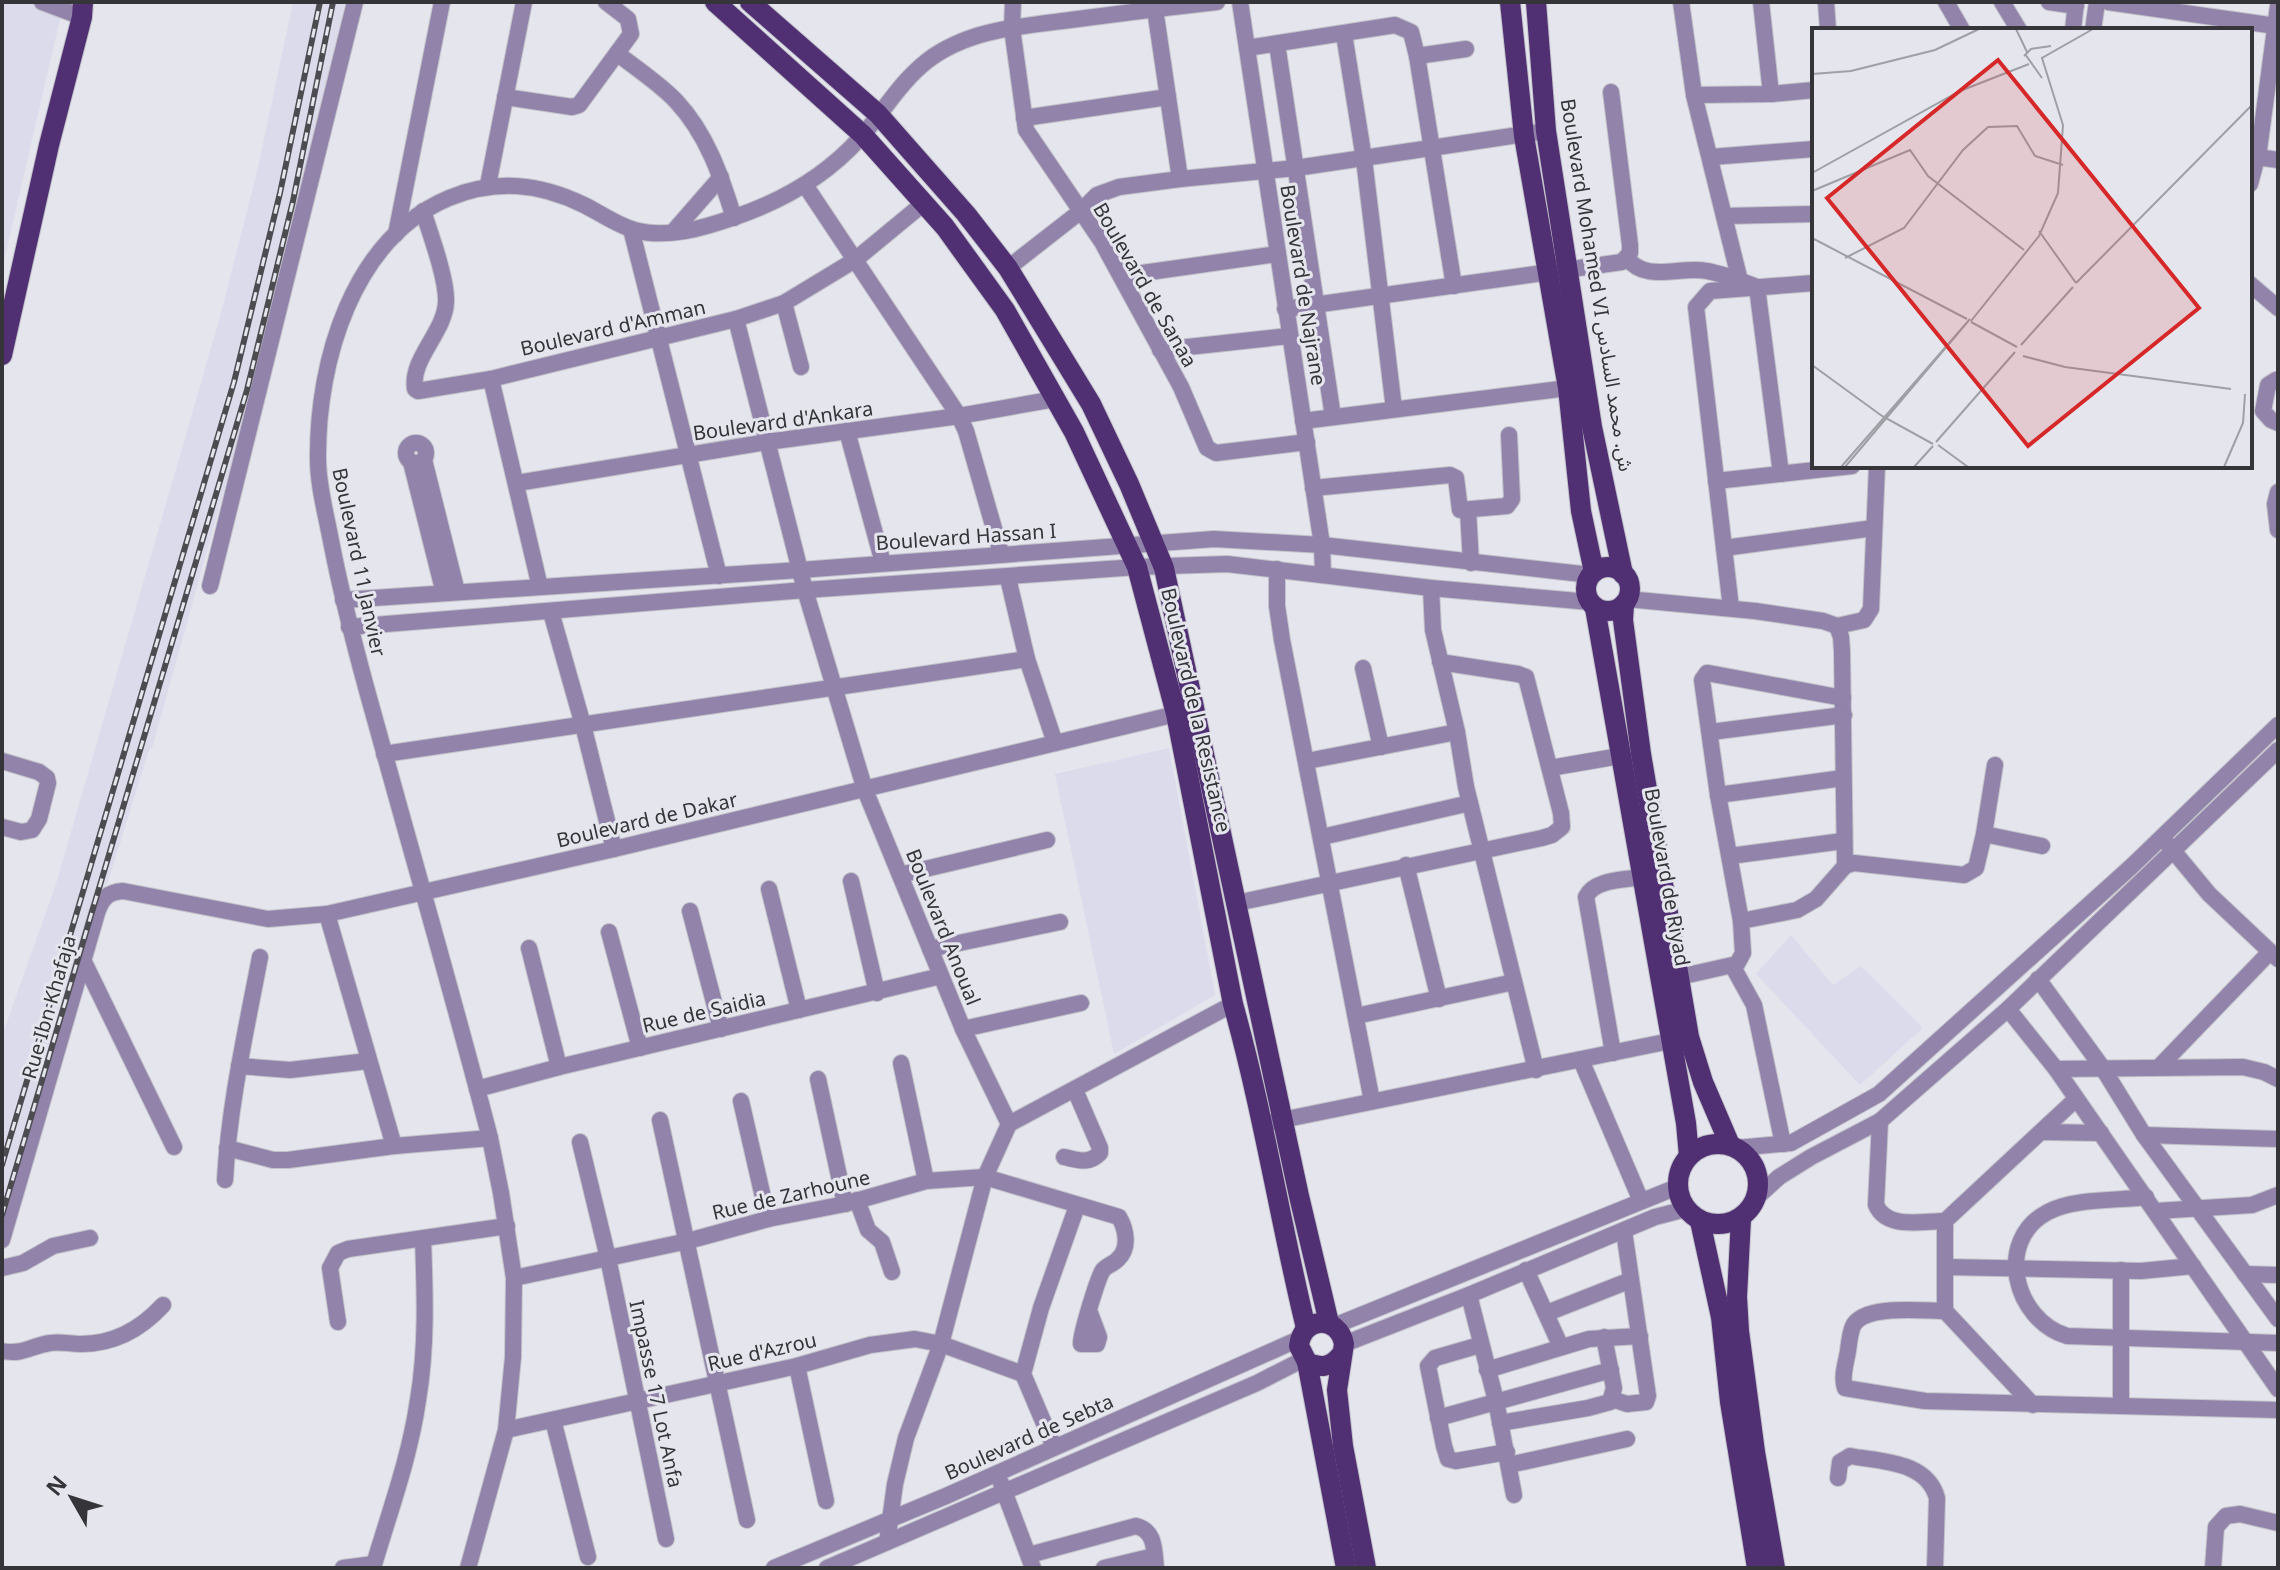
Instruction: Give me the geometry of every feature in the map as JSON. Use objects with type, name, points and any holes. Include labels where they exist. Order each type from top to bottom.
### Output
[{"type":"main road","name":"Boulevard de la Resistance","points":[[715,2],[863,135],[945,227],[1005,310],[1074,432],[1137,567],[1176,714],[1233,1004],[1262,1124],[1302,1333]]},
{"type":"main road","name":"Boulevard de la Resistance","points":[[750,2],[878,114],[966,214],[1008,268],[1091,404],[1164,568],[1283,1119],[1337,1337],[1337,1390],[1343,1446],[1366,1568]]},
{"type":"main road","points":[[1510,2],[1524,136],[1568,388],[1581,511],[1592,574],[1586,589],[1592,605],[1607,611],[1626,602],[1629,583],[1623,574],[1614,568],[1604,568],[1592,574]]},
{"type":"main road","name":"Boulevard Mohamed VI ش. محمد السادس","points":[[1536,2],[1546,131],[1592,427],[1623,574]]},
{"type":"main road","points":[[2,355],[49,145],[85,7]]},
{"type":"main road","name":"Boulevard de Riyad","points":[[1626,602],[1623,620],[1641,754],[1679,977],[1680,1039],[1689,1156]]},
{"type":"main road","name":"Boulevard de Riyad","points":[[1592,605],[1642,877],[1680,1039],[1733,1147]]},
{"type":"main road","points":[[1757,1568],[1730,1402],[1721,1317],[1693,1215],[1677,1187],[1678,1176],[1689,1156],[1708,1145],[1733,1147],[1749,1158],[1759,1177],[1756,1198],[1741,1218],[1737,1297],[1755,1452],[1775,1568]]},
{"type":"main road","points":[[1693,1215],[1716,1225],[1741,1218]]},
{"type":"main road","points":[[1306,1361],[1321,1367],[1335,1362],[1337,1337],[1316,1322],[1302,1333],[1299,1346],[1306,1361],[1346,1568]]},
{"type":"street","points":[[42,2],[85,7]]},
{"type":"street","points":[[210,586],[355,2]]},
{"type":"street","points":[[396,234],[442,2]]},
{"type":"street","points":[[488,185],[524,2]]},
{"type":"street","points":[[505,97],[576,107],[618,54],[632,30],[628,19],[606,2]]},
{"type":"street","name":"Boulevard de Sanaa","points":[[1013,2],[1012,28],[1024,118],[1032,141],[1102,242],[1210,452],[1307,442]]},
{"type":"street","name":"Boulevard 11 Janvier","points":[[468,1568],[506,1430],[513,1357],[514,1278],[490,1138],[349,627],[318,461],[329,356],[350,301],[374,261],[396,234],[423,211],[452,197],[488,185],[521,186],[554,192],[631,229],[673,232],[702,228],[765,206],[805,185],[841,158],[901,85],[929,59],[967,38],[1012,28],[1217,2]]},
{"type":"street","name":"Boulevard de Najrane","points":[[1240,2],[1322,545],[1323,575]]},
{"type":"street","points":[[1681,2],[1694,95],[1740,281]]},
{"type":"street","points":[[1761,2],[1771,94]]},
{"type":"street","points":[[1826,2],[1828,28]]},
{"type":"street","points":[[1946,2],[1961,28]]},
{"type":"street","points":[[2002,2],[2018,28]]},
{"type":"street","points":[[2049,2],[2076,4],[2073,28]]},
{"type":"street","points":[[2093,28],[2097,2]]},
{"type":"street","points":[[2108,2],[2204,8],[2276,26]]},
{"type":"street","points":[[2252,174],[2278,6]]},
{"type":"street","points":[[1155,9],[1180,179]]},
{"type":"street","points":[[1247,48],[1395,25],[1411,32],[1454,286]]},
{"type":"street","points":[[1344,34],[1364,159],[1394,409]]},
{"type":"street","points":[[1277,44],[1333,417]]},
{"type":"street","points":[[1417,56],[1466,49]]},
{"type":"street","points":[[618,54],[674,99],[694,123],[721,177],[734,218]]},
{"type":"street","points":[[1694,95],[1812,90]]},
{"type":"street","points":[[1285,309],[1622,262],[1627,258],[1630,245],[1611,92]]},
{"type":"street","points":[[1024,118],[1168,97]]},
{"type":"street","points":[[1008,268],[1097,195],[1108,191],[1180,179],[1364,159],[1546,131]]},
{"type":"street","points":[[1711,157],[1812,149]]},
{"type":"street","points":[[2257,157],[2278,160]]},
{"type":"street","points":[[673,232],[721,177]]},
{"type":"street","points":[[805,185],[959,416],[1001,553]]},
{"type":"street","name":"Boulevard d'Amman","points":[[423,211],[446,302],[439,325],[413,379],[415,389],[423,392],[491,379],[736,319],[784,303],[855,260],[924,203]]},
{"type":"street","points":[[1725,216],[1812,214]]},
{"type":"street","points":[[631,229],[719,576]]},
{"type":"street","points":[[1121,276],[1277,254]]},
{"type":"street","points":[[1627,258],[1633,265],[1670,273],[1693,284],[1703,296]]},
{"type":"street","points":[[1670,273],[1693,269],[1757,287]]},
{"type":"street","points":[[1731,608],[1696,307],[1710,291],[1812,283]]},
{"type":"street","points":[[2252,286],[2278,308]]},
{"type":"street","points":[[1757,287],[1781,474]]},
{"type":"street","points":[[784,303],[801,367]]},
{"type":"street","name":"Boulevard Anoual","points":[[736,319],[805,590],[865,790],[963,1029],[1009,1124]]},
{"type":"street","points":[[1160,350],[1289,336]]},
{"type":"street","points":[[491,379],[540,587]]},
{"type":"street","points":[[2278,382],[2276,380],[2268,385],[2263,411],[2278,423]]},
{"type":"street","points":[[1303,421],[1568,388]]},
{"type":"street","name":"Boulevard d'Ankara","points":[[517,483],[1055,399]]},
{"type":"street","points":[[847,431],[883,563]]},
{"type":"street","points":[[1464,510],[1510,504],[1509,435]]},
{"type":"street","points":[[417,461],[451,592]]},
{"type":"street","points":[[1716,481],[1828,468]]},
{"type":"street","points":[[1626,602],[1731,608],[1823,621],[1837,626],[1864,620],[1871,609],[1877,468]]},
{"type":"street","points":[[1313,488],[1450,475],[1456,478],[1464,510],[1466,563]]},
{"type":"street","points":[[2278,492],[2275,504],[2278,530]]},
{"type":"street","points":[[1724,548],[1874,528]]},
{"type":"street","name":"Boulevard Hassan I","points":[[343,600],[1214,539],[1322,545],[1466,563],[1592,574]]},
{"type":"street","points":[[349,627],[805,590],[1137,567],[1227,564],[1592,605]]},
{"type":"street","points":[[1277,569],[1277,606],[1282,640],[1372,1101]]},
{"type":"street","points":[[1008,578],[1027,659],[1055,743]]},
{"type":"street","points":[[1431,588],[1433,630],[1470,803],[1536,1070]]},
{"type":"street","points":[[551,612],[614,849]]},
{"type":"street","points":[[1837,626],[1841,637],[1845,866]]},
{"type":"street","points":[[384,754],[1027,659]]},
{"type":"street","points":[[1237,903],[1552,835],[1562,827],[1526,677],[1440,662]]},
{"type":"street","points":[[1363,668],[1381,747]]},
{"type":"street","points":[[1679,977],[1733,967],[1741,960],[1743,953],[1741,921],[1702,684],[1707,673],[1821,695],[1843,706]]},
{"type":"street","points":[[1820,718],[1821,695]]},
{"type":"street","points":[[1711,732],[1820,718],[1843,706]]},
{"type":"street","name":"Boulevard de Dakar","points":[[123,891],[268,919],[327,914],[865,790],[1176,714]]},
{"type":"street","points":[[1756,1198],[1779,1177],[1811,1157],[1880,1121],[2008,1009],[2278,725]]},
{"type":"street","points":[[1307,761],[1457,732]]},
{"type":"street","points":[[2167,843],[2278,750]]},
{"type":"street","points":[[1550,768],[1620,756]]},
{"type":"street","points":[[2,761],[39,772],[48,783],[39,819],[32,830],[21,832],[2,827]]},
{"type":"street","points":[[1741,921],[1797,910],[1816,899],[1845,866],[1862,862],[1964,875],[1976,868],[1995,765]]},
{"type":"street","points":[[1718,795],[1843,778]]},
{"type":"street","points":[[1322,837],[1470,803]]},
{"type":"street","points":[[1984,834],[2042,846]]},
{"type":"street","points":[[900,875],[1047,840]]},
{"type":"street","points":[[1730,856],[1843,841]]},
{"type":"street","points":[[2159,1067],[2273,956],[2209,894],[2167,843]]},
{"type":"street","points":[[1406,865],[1439,999]]},
{"type":"street","points":[[1733,1147],[1791,1143],[1879,1094],[2138,872]]},
{"type":"street","points":[[1613,1053],[1586,897],[1591,888],[1598,885],[1642,877]]},
{"type":"street","points":[[851,881],[877,993]]},
{"type":"street","points":[[769,889],[799,1010]]},
{"type":"street","name":"Rue Ibn Khafaja","points":[[2,1240],[101,901],[112,892],[123,891]]},
{"type":"street","points":[[690,911],[721,1029]]},
{"type":"street","points":[[327,914],[394,1146]]},
{"type":"street","points":[[930,949],[1060,922]]},
{"type":"street","points":[[609,932],[640,1048]]},
{"type":"street","points":[[529,948],[559,1067]]},
{"type":"street","points":[[225,1180],[239,1066],[260,957]]},
{"type":"street","points":[[84,962],[174,1147]]},
{"type":"street","points":[[1733,967],[1754,1005],[1783,1144]]},
{"type":"street","name":"Rue de Saidia","points":[[477,1089],[941,976]]},
{"type":"street","points":[[2038,979],[2102,1067],[2144,1135],[2201,1209],[2278,1319]]},
{"type":"street","points":[[1356,1016],[1514,982]]},
{"type":"street","points":[[963,1029],[1081,1003]]},
{"type":"street","points":[[887,1542],[906,1438],[941,1344],[985,1177],[1009,1124],[1233,1004]]},
{"type":"street","points":[[2008,1009],[2056,1069],[2278,1389]]},
{"type":"street","points":[[1262,1124],[1680,1039]]},
{"type":"street","points":[[1581,1060],[1641,1201]]},
{"type":"street","points":[[239,1066],[290,1070],[368,1061]]},
{"type":"street","points":[[901,1063],[926,1181]]},
{"type":"street","points":[[2056,1069],[2243,1067],[2278,1079]]},
{"type":"street","points":[[818,1079],[851,1202],[868,1230],[882,1242],[892,1272]]},
{"type":"street","points":[[1064,1157],[1085,1162],[1100,1153],[1075,1090]]},
{"type":"street","points":[[1880,1121],[1876,1205],[1879,1212],[1892,1221],[1945,1221],[2076,1099]]},
{"type":"street","points":[[741,1101],[768,1219]]},
{"type":"street","points":[[660,1120],[747,1520]]},
{"type":"street","points":[[2042,1132],[2101,1133]]},
{"type":"street","points":[[2144,1135],[2278,1139]]},
{"type":"street","points":[[227,1148],[273,1160],[288,1160],[394,1146],[490,1138]]},
{"type":"street","name":"Impasse 17 Lot Anfa","points":[[580,1142],[608,1258],[666,1539]]},
{"type":"street","name":"Rue de Zarhoune","points":[[514,1278],[688,1241],[926,1181],[985,1177],[1116,1216],[1124,1232],[1125,1249],[1117,1261],[1102,1271],[1092,1296],[1090,1313]]},
{"type":"street","points":[[1337,1337],[1677,1187]]},
{"type":"street","points":[[2278,1195],[2252,1205],[2201,1209],[2151,1204],[2076,1204],[2051,1210],[2028,1226],[2018,1246],[2016,1268],[2021,1295],[2048,1328],[2078,1337],[2278,1343]]},
{"type":"street","points":[[1054,1447],[1023,1374],[1041,1308],[1077,1206]]},
{"type":"street","points":[[1337,1337],[1469,1295],[1655,1217],[1693,1215]]},
{"type":"street","points":[[1945,1221],[1945,1311],[2033,1405]]},
{"type":"street","points":[[338,1322],[330,1268],[338,1253],[507,1226]]},
{"type":"street","points":[[1500,1423],[1588,1408],[1612,1399],[1638,1405],[1647,1399],[1624,1231]]},
{"type":"street","points":[[2,1268],[23,1263],[53,1246],[90,1238]]},
{"type":"street","points":[[343,1568],[374,1566],[412,1432],[425,1336],[423,1239]]},
{"type":"street","points":[[1945,1267],[2121,1270],[2193,1266]]},
{"type":"street","points":[[1526,1270],[1561,1347]]},
{"type":"street","points":[[2121,1270],[2121,1406]]},
{"type":"street","points":[[2245,1274],[2278,1275]]},
{"type":"street","points":[[1547,1313],[1631,1280]]},
{"type":"street","points":[[1469,1295],[1496,1401],[1514,1495]]},
{"type":"street","points":[[2,1351],[24,1352],[55,1342],[95,1343],[115,1338],[137,1328],[163,1305]]},
{"type":"street","points":[[1945,1311],[1882,1311],[1862,1316],[1853,1325],[1843,1379],[1845,1388],[1925,1401],[2278,1410]]},
{"type":"street","name":"Boulevard de Sebta","points":[[774,1568],[1054,1447],[1302,1333]]},
{"type":"street","points":[[1487,1370],[1604,1337],[1640,1336]]},
{"type":"street","points":[[1604,1337],[1614,1388],[1612,1399]]},
{"type":"street","name":"Rue d'Azrou","points":[[506,1430],[797,1366],[870,1345],[915,1339],[941,1344],[1023,1374]]},
{"type":"street","points":[[1480,1345],[1448,1353],[1429,1362],[1448,1459],[1508,1459],[1627,1439]]},
{"type":"street","name":"Boulevard de Sebta","points":[[827,1568],[1306,1361]]},
{"type":"street","points":[[797,1366],[826,1501]]},
{"type":"street","points":[[1438,1418],[1611,1370]]},
{"type":"street","points":[[553,1420],[588,1557]]},
{"type":"street","points":[[1838,1478],[1840,1462],[1850,1456],[1908,1467],[1924,1475],[1935,1489],[1937,1498],[1935,1568]]},
{"type":"street","points":[[996,1472],[1028,1564],[1136,1526],[1149,1533],[1155,1562],[1104,1568]]},
{"type":"street","points":[[2213,1568],[2216,1527],[2226,1516],[2240,1514],[2278,1523]]},
{"type":"shaded area","points":[[2,2],[64,2],[2,269]]},
{"type":"shaded area","points":[[293,2],[345,2],[283,278],[153,745],[108,882],[104,886],[2,1227],[2,1036],[56,884],[220,317],[257,172]]},
{"type":"shaded area","points":[[1169,748],[1215,995],[1114,1054],[1055,774]]},
{"type":"shaded area","points":[[1791,935],[1833,985],[1861,966],[1923,1028],[1860,1085],[1756,974]]},
{"type":"railway","points":[[2,1165],[234,382],[280,193],[320,2]]},
{"type":"railway","points":[[2,1215],[247,390],[293,201],[333,2]]}]
